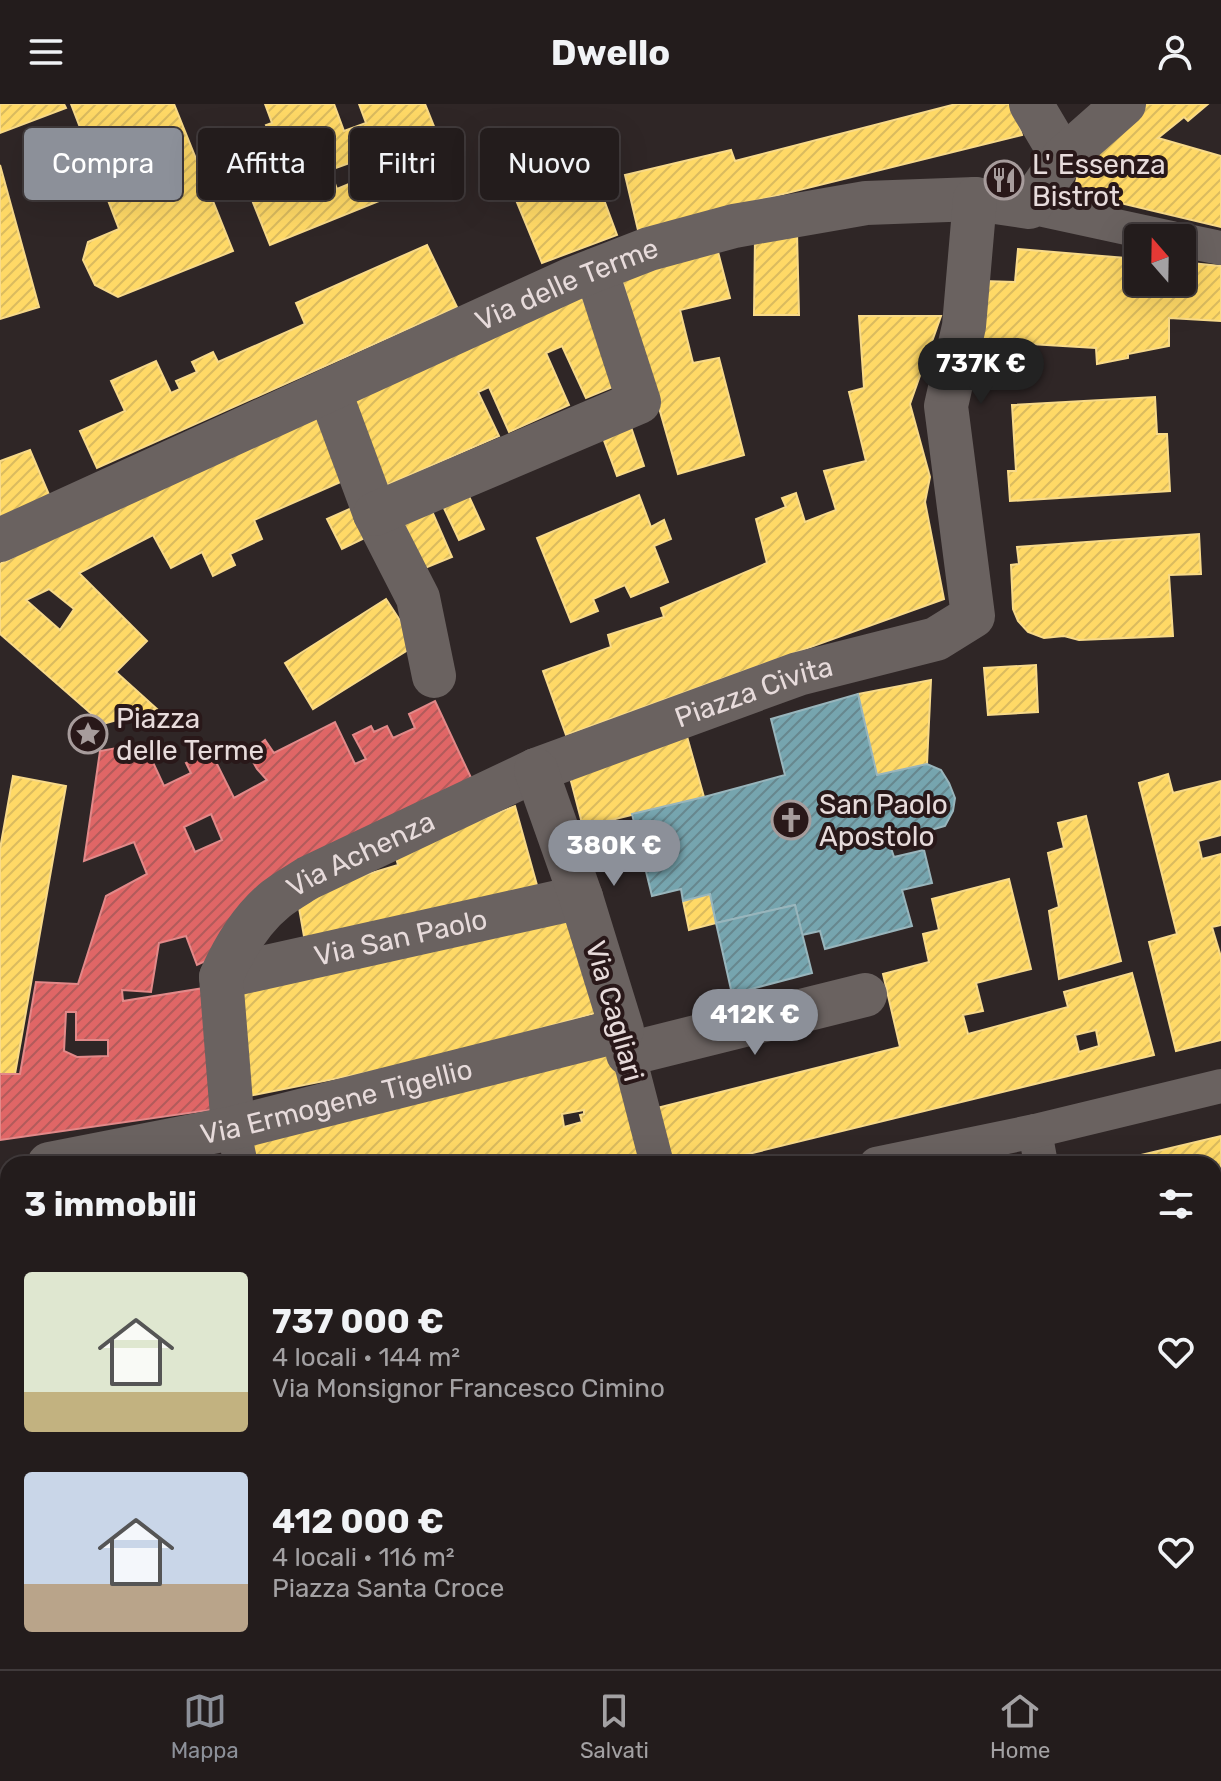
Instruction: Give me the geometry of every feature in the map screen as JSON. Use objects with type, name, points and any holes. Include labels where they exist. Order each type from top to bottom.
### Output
[{"type":"street","points":[[1031,104],[1063,158]]},
{"type":"street","points":[[1029,207],[1063,158],[1124,104]]},
{"type":"street","name":"Via delle Terme","points":[[0,540],[596,270],[649,249],[734,226],[866,203],[975,199],[1124,228]]},
{"type":"street","name":"Piazza Civita","points":[[536,770],[798,674],[936,639],[973,616],[946,406],[964,326],[975,199]]},
{"type":"street","points":[[1196,243],[1221,248]]},
{"type":"street","points":[[375,514],[639,402],[596,270]]},
{"type":"street","points":[[329,390],[375,514],[418,598],[434,676]]},
{"type":"street","name":"Via Cagliari","points":[[536,770],[581,897],[625,1042],[655,1156]]},
{"type":"street","name":"Via Achenza","points":[[221,977],[246,931],[275,900],[308,878],[536,770]]},
{"type":"street","name":"Via San Paolo","points":[[221,977],[581,897]]},
{"type":"street","points":[[221,977],[237,1146]]},
{"type":"street","name":"Via Ermogene Tigellio","points":[[133,1156],[237,1146],[625,1042],[865,995]]},
{"type":"street","points":[[957,1156],[1038,1148],[1221,1086]]},
{"type":"building: Abitazioni","points":[[0,104],[64,104],[66,108],[0,133]]},
{"type":"building: Abitazioni","points":[[71,104],[174,104],[198,164],[198,200],[213,200],[233,251],[118,297],[95,285],[83,260],[88,242],[119,229],[108,200],[182,200],[182,128],[80,128]]},
{"type":"building: Abitazioni","points":[[265,104],[334,104],[344,131],[350,129],[350,163],[334,169],[334,128],[267,128],[266,125],[272,123]]},
{"type":"building: Abitazioni","points":[[359,104],[425,104],[435,128],[352,128],[366,123]]},
{"type":"building: Abitazioni","points":[[956,104],[1013,104],[1022,135],[638,230],[625,175],[731,150],[735,161]]},
{"type":"building: Abitazioni","points":[[1145,104],[1208,104],[1188,121],[1184,117],[1158,138],[1221,156],[1221,227],[1074,192],[1081,160]]},
{"type":"building: Abitazioni","points":[[0,165],[39,307],[0,319]]},
{"type":"building: Abitazioni","points":[[334,181],[337,189],[350,184],[350,200],[382,200],[270,245],[252,200],[334,200]]},
{"type":"building: Abitazioni","points":[[516,200],[604,200],[617,235],[542,263]]},
{"type":"building: Abitazioni","points":[[797,232],[799,315],[754,315],[755,238]]},
{"type":"building: Abitazioni","points":[[427,245],[457,307],[97,468],[80,431],[125,411],[111,381],[156,361],[171,393],[180,389],[176,381],[197,372],[192,362],[213,352],[218,362],[305,324],[296,303]]},
{"type":"building: Abitazioni","points":[[717,248],[730,298],[680,310],[693,363],[719,358],[744,455],[678,474],[622,279]]},
{"type":"building: Abitazioni","points":[[1018,249],[1124,258],[1124,296],[1196,296],[1196,263],[1221,266],[1221,321],[1169,318],[1169,346],[1097,364],[1096,348],[1030,344],[1029,365],[978,362],[984,281],[1015,282]]},
{"type":"building: Abitazioni","points":[[581,295],[620,384],[586,398],[562,346],[546,353],[569,405],[509,432],[489,387],[478,392],[499,436],[387,485],[346,397]]},
{"type":"building: Abitazioni","points":[[859,316],[941,316],[910,404],[930,477],[925,502],[944,599],[566,735],[543,671],[611,647],[608,635],[664,617],[661,608],[767,563],[756,519],[786,507],[782,498],[796,493],[805,522],[836,510],[824,471],[866,461],[849,392],[864,388]]},
{"type":"building: Abitazioni","points":[[1155,397],[1157,434],[1167,434],[1170,491],[1010,501],[1008,471],[1016,471],[1012,405]]},
{"type":"building: Abitazioni","points":[[319,408],[352,477],[254,520],[262,539],[230,554],[235,565],[213,576],[202,552],[171,568],[153,535],[79,573],[147,641],[116,672],[157,709],[103,724],[0,634],[0,564],[170,474]],"holes":[[[49,589],[74,609],[60,630],[26,600]]]},
{"type":"building: Abitazioni","points":[[630,424],[644,466],[617,476],[602,435]]},
{"type":"building: Abitazioni","points":[[30,450],[50,497],[0,517],[0,461]]},
{"type":"building: Abitazioni","points":[[467,492],[484,529],[459,540],[442,504]]},
{"type":"building: Abitazioni","points":[[639,495],[651,527],[664,520],[671,539],[654,546],[668,582],[631,597],[625,585],[593,599],[598,611],[571,622],[537,538]]},
{"type":"building: Abitazioni","points":[[363,503],[377,532],[342,549],[327,519]]},
{"type":"building: Abitazioni","points":[[431,509],[452,557],[425,568],[403,522]]},
{"type":"building: Abitazioni","points":[[1199,534],[1201,574],[1169,575],[1173,636],[1079,640],[1064,636],[1044,638],[1028,632],[1018,621],[1013,609],[1011,565],[1019,564],[1017,547]]},
{"type":"building: Abitazioni","points":[[386,599],[416,645],[313,709],[285,663]]},
{"type":"building: Abitazioni","points":[[1036,665],[1038,712],[988,715],[984,668]]},
{"type":"building: Abitazioni","points":[[931,680],[927,764],[877,775],[858,694]]},
{"type":"building: Abitazioni","points":[[686,733],[704,797],[583,827],[567,766]]},
{"type":"building: Abitazioni","points":[[1168,774],[1173,793],[1221,781],[1221,835],[1198,841],[1202,859],[1221,854],[1221,925],[1212,927],[1221,957],[1221,1040],[1176,1051],[1149,942],[1177,934],[1139,783]]},
{"type":"building: Abitazioni","points":[[13,776],[66,786],[15,1074],[0,1074],[0,849]]},
{"type":"building: Abitazioni","points":[[515,806],[540,896],[305,942],[298,902],[335,884],[398,865],[395,854]]},
{"type":"building: Abitazioni","points":[[1086,816],[1121,961],[1059,979],[1049,911],[1059,907],[1048,853],[1064,848],[1058,823]]},
{"type":"building: Abitazioni","points":[[1009,879],[1031,969],[976,983],[983,1011],[963,1015],[968,1034],[1068,1007],[1064,992],[1132,973],[1154,1055],[740,1156],[668,1156],[657,1108],[900,1047],[883,974],[929,962],[923,934],[939,930],[932,899]],"holes":[[[1096,1030],[1099,1046],[1079,1052],[1075,1035]]]},
{"type":"building: Abitazioni","points":[[710,894],[716,923],[689,930],[683,901]]},
{"type":"building: Abitazioni","points":[[580,917],[606,1010],[429,1060],[249,1096],[235,987]]},
{"type":"building: Abitazioni","points":[[613,1048],[639,1156],[251,1156],[248,1142]],"holes":[[[584,1110],[584,1114],[580,1115],[582,1122],[564,1127],[562,1114]]]},
{"type":"building: Abitazioni","points":[[1221,1136],[1221,1156],[1137,1156]]},
{"type":"building: Abitazioni","points":[[210,1146],[213,1156],[164,1156]]},
{"type":"building: Negozi","points":[[435,701],[473,782],[219,955],[197,965],[186,936],[159,943],[151,992],[122,990],[123,1001],[204,988],[217,1109],[0,1140],[0,1074],[20,1074],[36,982],[78,984],[106,896],[147,874],[134,842],[84,861],[100,751],[144,743],[164,786],[191,773],[186,763],[211,752],[234,798],[267,780],[248,753],[265,740],[274,753],[335,722],[355,764],[366,759],[353,735],[371,726],[374,732],[387,726],[393,738],[415,728],[409,714]],"holes":[[[211,814],[222,840],[195,852],[184,827]],[[66,1012],[76,1012],[76,1040],[108,1040],[108,1056],[77,1057],[64,1051]]]},
{"type":"building: Pubblico","name":"San Paolo Apostolo","points":[[858,694],[877,775],[927,764],[941,770],[955,798],[953,811],[945,826],[889,842],[894,857],[924,850],[932,883],[902,890],[912,926],[825,949],[820,931],[802,935],[795,905],[716,923],[710,894],[683,901],[681,889],[652,896],[632,814],[785,775],[771,719]]},
{"type":"building: Pubblico","points":[[795,905],[812,973],[732,994],[716,923]]},
{"type":"place","name":"L' Essenza Bistrot","points":[[1004,180]]},
{"type":"place","name":"Piazza delle Terme","points":[[88,734]]},
{"type":"place","name":"San Paolo Apostolo","points":[[791,820]]}]
